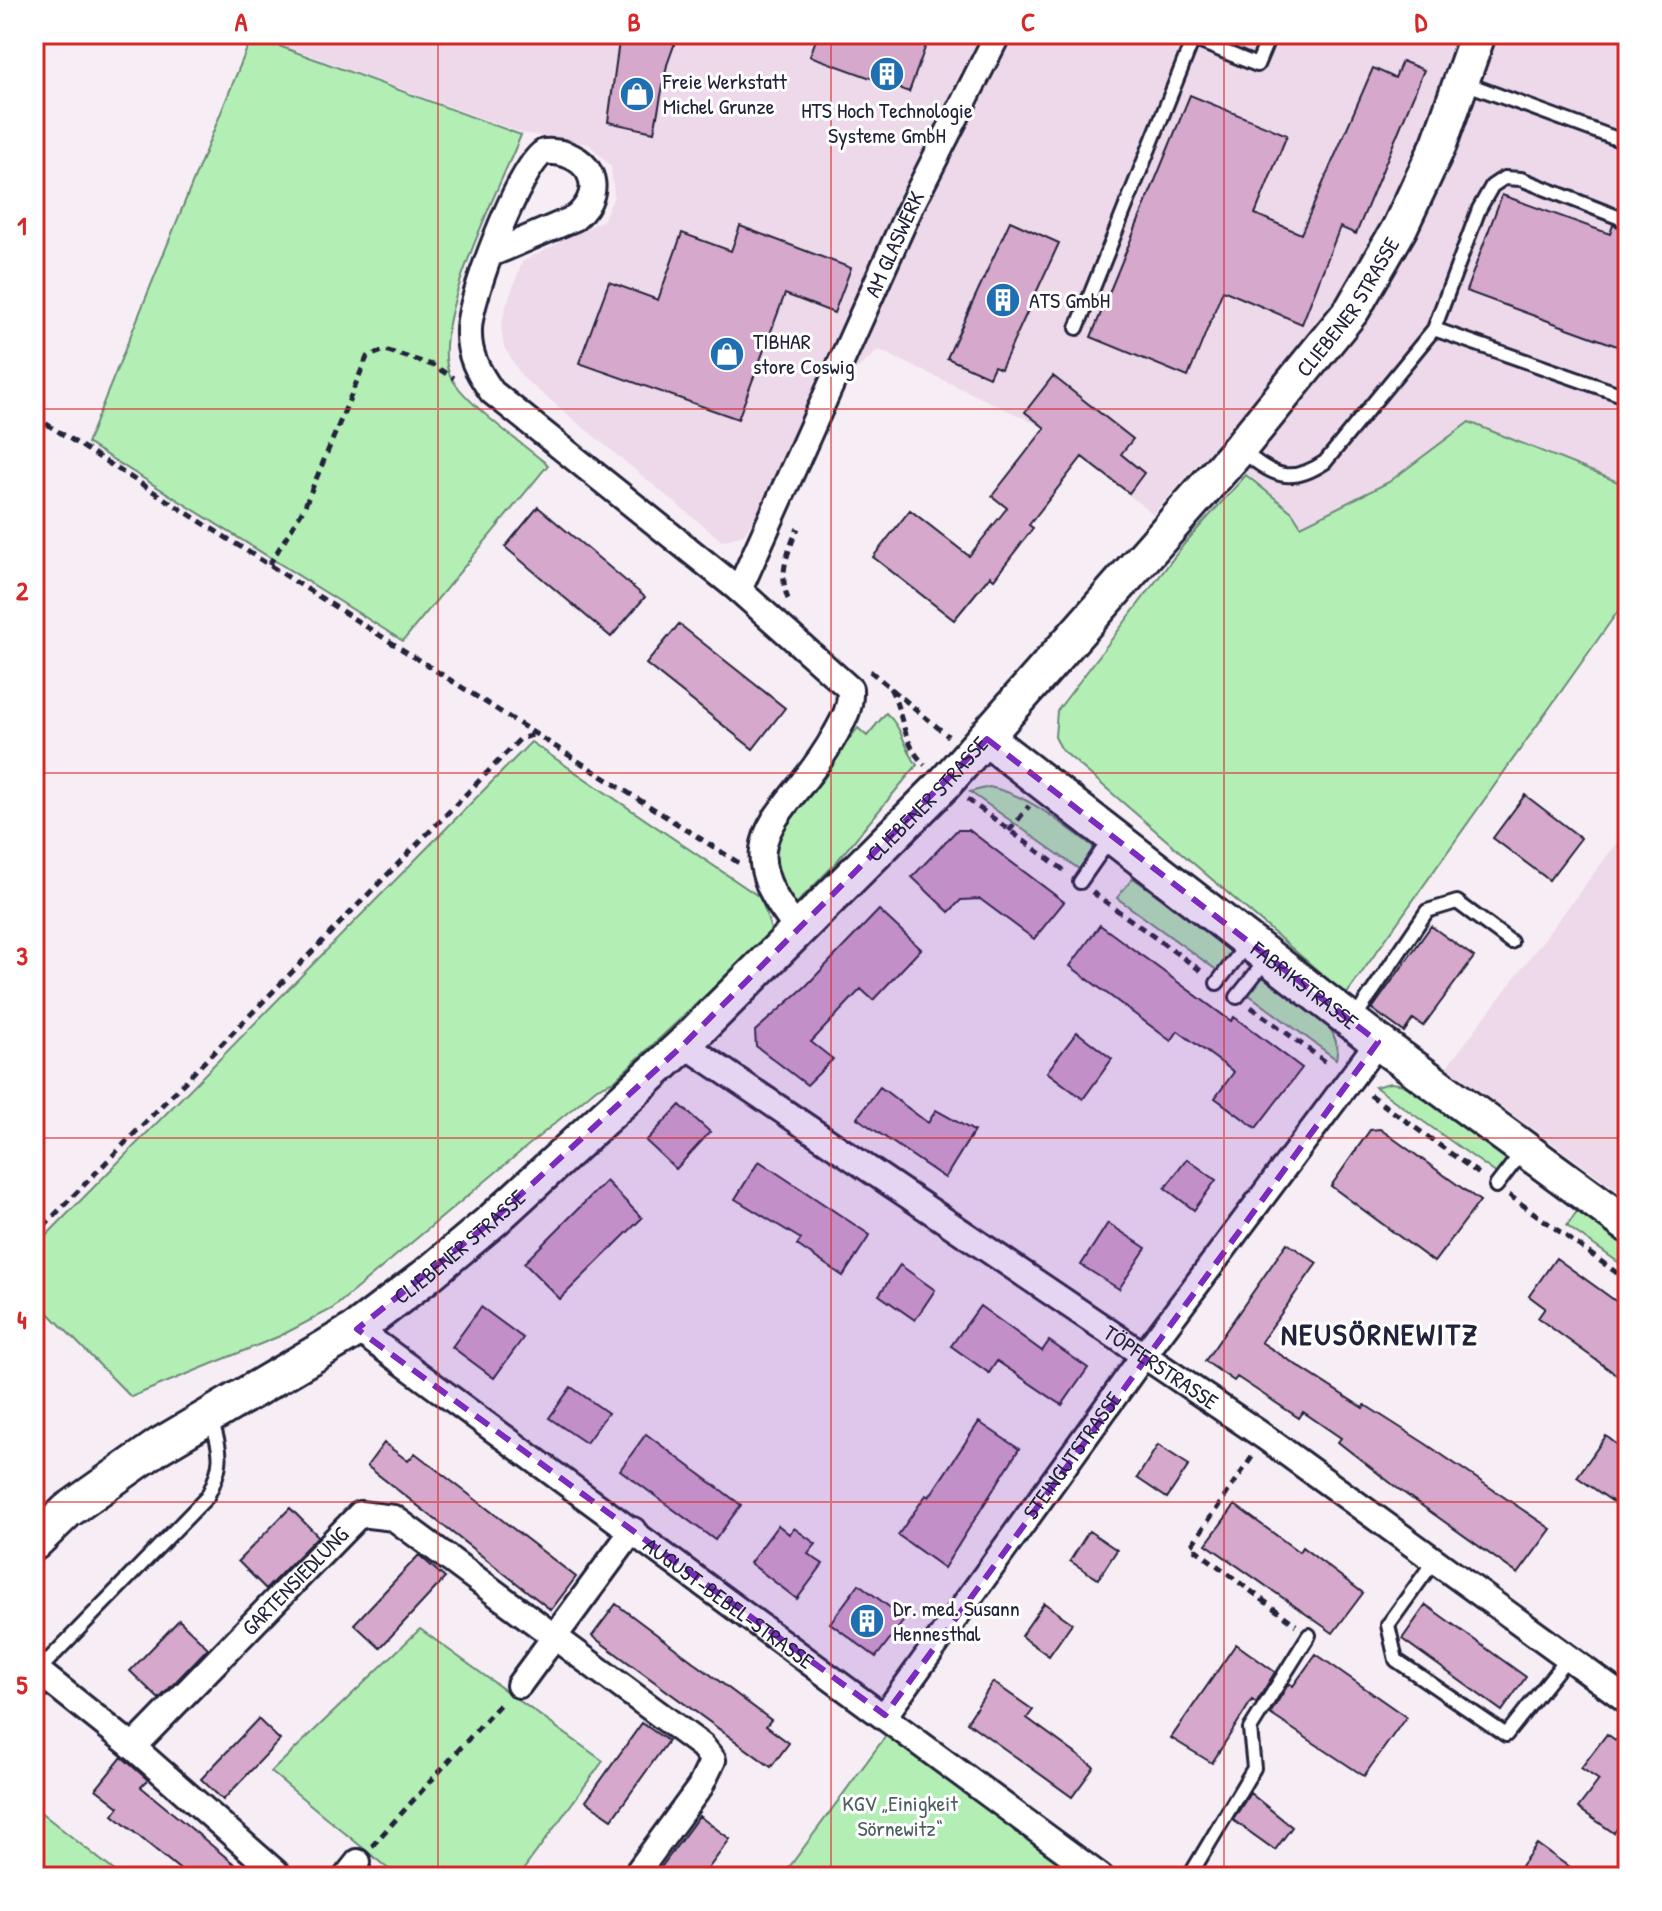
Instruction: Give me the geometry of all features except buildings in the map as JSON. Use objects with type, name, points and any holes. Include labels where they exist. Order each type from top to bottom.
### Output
[{"type":"street","name":"AM GLASWERK","points":[[739,590],[911,206],[998,34]]},
{"type":"street","name":"CLIEBENER STRASSE","points":[[34,1543],[67,1511],[159,1446],[357,1329],[493,1220],[684,1044],[799,931],[935,768],[987,739],[1326,346],[1376,271],[1439,144],[1478,34]]},
{"type":"street","points":[[491,254],[575,218],[586,208],[593,191],[591,176],[582,162],[565,152],[544,152],[526,171],[491,254],[473,298],[468,333],[478,372],[492,392],[739,590],[850,689],[851,707],[828,748],[779,810],[763,838],[765,874],[773,900],[799,931]]},
{"type":"street","name":"FABRIKSTRASSE","points":[[987,739],[1365,1032],[1628,1225]]},
{"type":"street","name":"STEINGUTSTRASSE","points":[[885,1715],[1144,1355],[1350,1080],[1365,1032]]},
{"type":"street","name":"TÖPFERSTRASSE","points":[[684,1044],[1266,1438],[1628,1701]]},
{"type":"street","name":"AUGUST-BEBEL-STRASSE","points":[[357,1329],[1101,1877]]},
{"type":"street","name":"GARTENSIEDLUNG","points":[[133,1747],[360,1514],[394,1518],[702,1746],[713,1760],[700,1787],[634,1877]]},
{"type":"street","points":[[519,1685],[633,1530]]},
{"type":"street","points":[[36,1673],[133,1747],[281,1877]]},
{"type":"lane","points":[[1077,328],[1187,37],[1257,65],[1270,34]]},
{"type":"lane","points":[[1462,82],[1628,143]]},
{"type":"lane","points":[[1239,449],[1272,474],[1304,476],[1325,462],[1434,329],[1479,209],[1492,186],[1504,178],[1521,179],[1628,221]]},
{"type":"lane","points":[[1434,329],[1628,397]]},
{"type":"lane","points":[[1080,882],[1111,838]]},
{"type":"lane","points":[[1365,1032],[1427,911],[1457,902],[1511,942]]},
{"type":"lane","points":[[1217,983],[1257,950]]},
{"type":"lane","points":[[1237,997],[1257,950]]},
{"type":"lane","points":[[1496,1186],[1524,1149]]},
{"type":"lane","points":[[36,1673],[207,1497],[219,1472],[221,1449],[210,1416]]},
{"type":"lane","points":[[1434,1561],[1388,1625],[1396,1660],[1506,1735],[1568,1657]]},
{"type":"lane","points":[[1189,1877],[1254,1768],[1250,1729],[1309,1635]]},
{"type":"path","points":[[269,565],[304,508],[367,357],[385,350],[432,365],[467,386],[492,392]]},
{"type":"path","points":[[34,416],[737,863],[765,874]]},
{"type":"path","points":[[790,603],[783,581],[784,568],[799,526]]},
{"type":"path","points":[[867,668],[948,736],[941,746]]},
{"type":"path","points":[[890,688],[902,715],[906,741],[935,768],[1080,882],[1217,983]]},
{"type":"path","points":[[34,1236],[520,739],[534,735]]},
{"type":"path","points":[[1237,997],[1628,1281]]},
{"type":"path","points":[[1266,1438],[1191,1546],[1309,1635]]},
{"type":"path","points":[[352,1870],[486,1717],[519,1685]]},
{"type":"highlighted area","points":[[987,739],[1378,1042],[885,1715],[357,1329],[493,1220],[684,1044]]},
{"type":"shaded area","points":[[252,34],[1628,34],[1628,486],[1468,421],[1389,481],[1301,525],[1292,511],[1213,447],[1153,514],[1045,428],[879,350],[803,415],[759,513],[743,535],[722,541],[523,378],[504,347],[501,328],[505,309],[522,262],[603,220],[614,196],[611,167],[589,144],[522,133]]},
{"type":"shaded area","points":[[1628,828],[1628,1198],[1447,1067]]},
{"type":"green space","points":[[252,36],[521,135],[470,254],[449,322],[446,351],[449,373],[465,396],[548,465],[403,641],[87,443]]},
{"type":"green space","points":[[1469,422],[1628,486],[1628,607],[1623,604],[1346,995],[1062,750],[1055,737],[1057,711],[1185,543],[1246,475],[1292,512],[1301,526],[1389,482]]},
{"type":"green space","points":[[886,713],[896,724],[917,765],[833,866],[795,905],[779,882],[775,859],[779,835],[806,789],[858,728],[867,736]]},
{"type":"green space","points":[[531,742],[761,898],[772,933],[614,1081],[597,1088],[332,1309],[280,1336],[131,1397],[34,1298],[34,1248]]},
{"type":"green space","points":[[989,787],[1031,803],[1094,847],[1079,869],[970,792]]},
{"type":"green space","points":[[1133,878],[1232,949],[1218,971],[1117,898]]},
{"type":"green space","points":[[1263,974],[1324,1020],[1337,1045],[1336,1059],[1248,994]]},
{"type":"green space","points":[[1390,1083],[1405,1086],[1436,1101],[1511,1157],[1497,1174],[1375,1087]]},
{"type":"green space","points":[[1580,1207],[1628,1243],[1628,1269],[1567,1226]]},
{"type":"green space","points":[[420,1629],[603,1761],[518,1877],[398,1877],[271,1772]]},
{"type":"green space","name":"KGV „Einigkeit Sörnewitz“","points":[[888,1733],[1087,1877],[782,1877]]},
{"type":"green space","points":[[34,1807],[122,1877],[34,1877]]},
{"type":"place","name":"HTS Hoch Technologie Systeme GmbH","points":[[887,74]]},
{"type":"place","name":"Freie Werkstatt Michel Grunze","points":[[637,94]]},
{"type":"place","name":"ATS GmbH","points":[[1003,300]]},
{"type":"place","name":"TIBHAR store Coswig","points":[[727,354]]},
{"type":"place","name":"Dr. med. Susann Hennesthal","points":[[867,1621]]},
{"type":"district","name":"NEUSÖRNEWITZ","points":[[1380,1335]]}]
